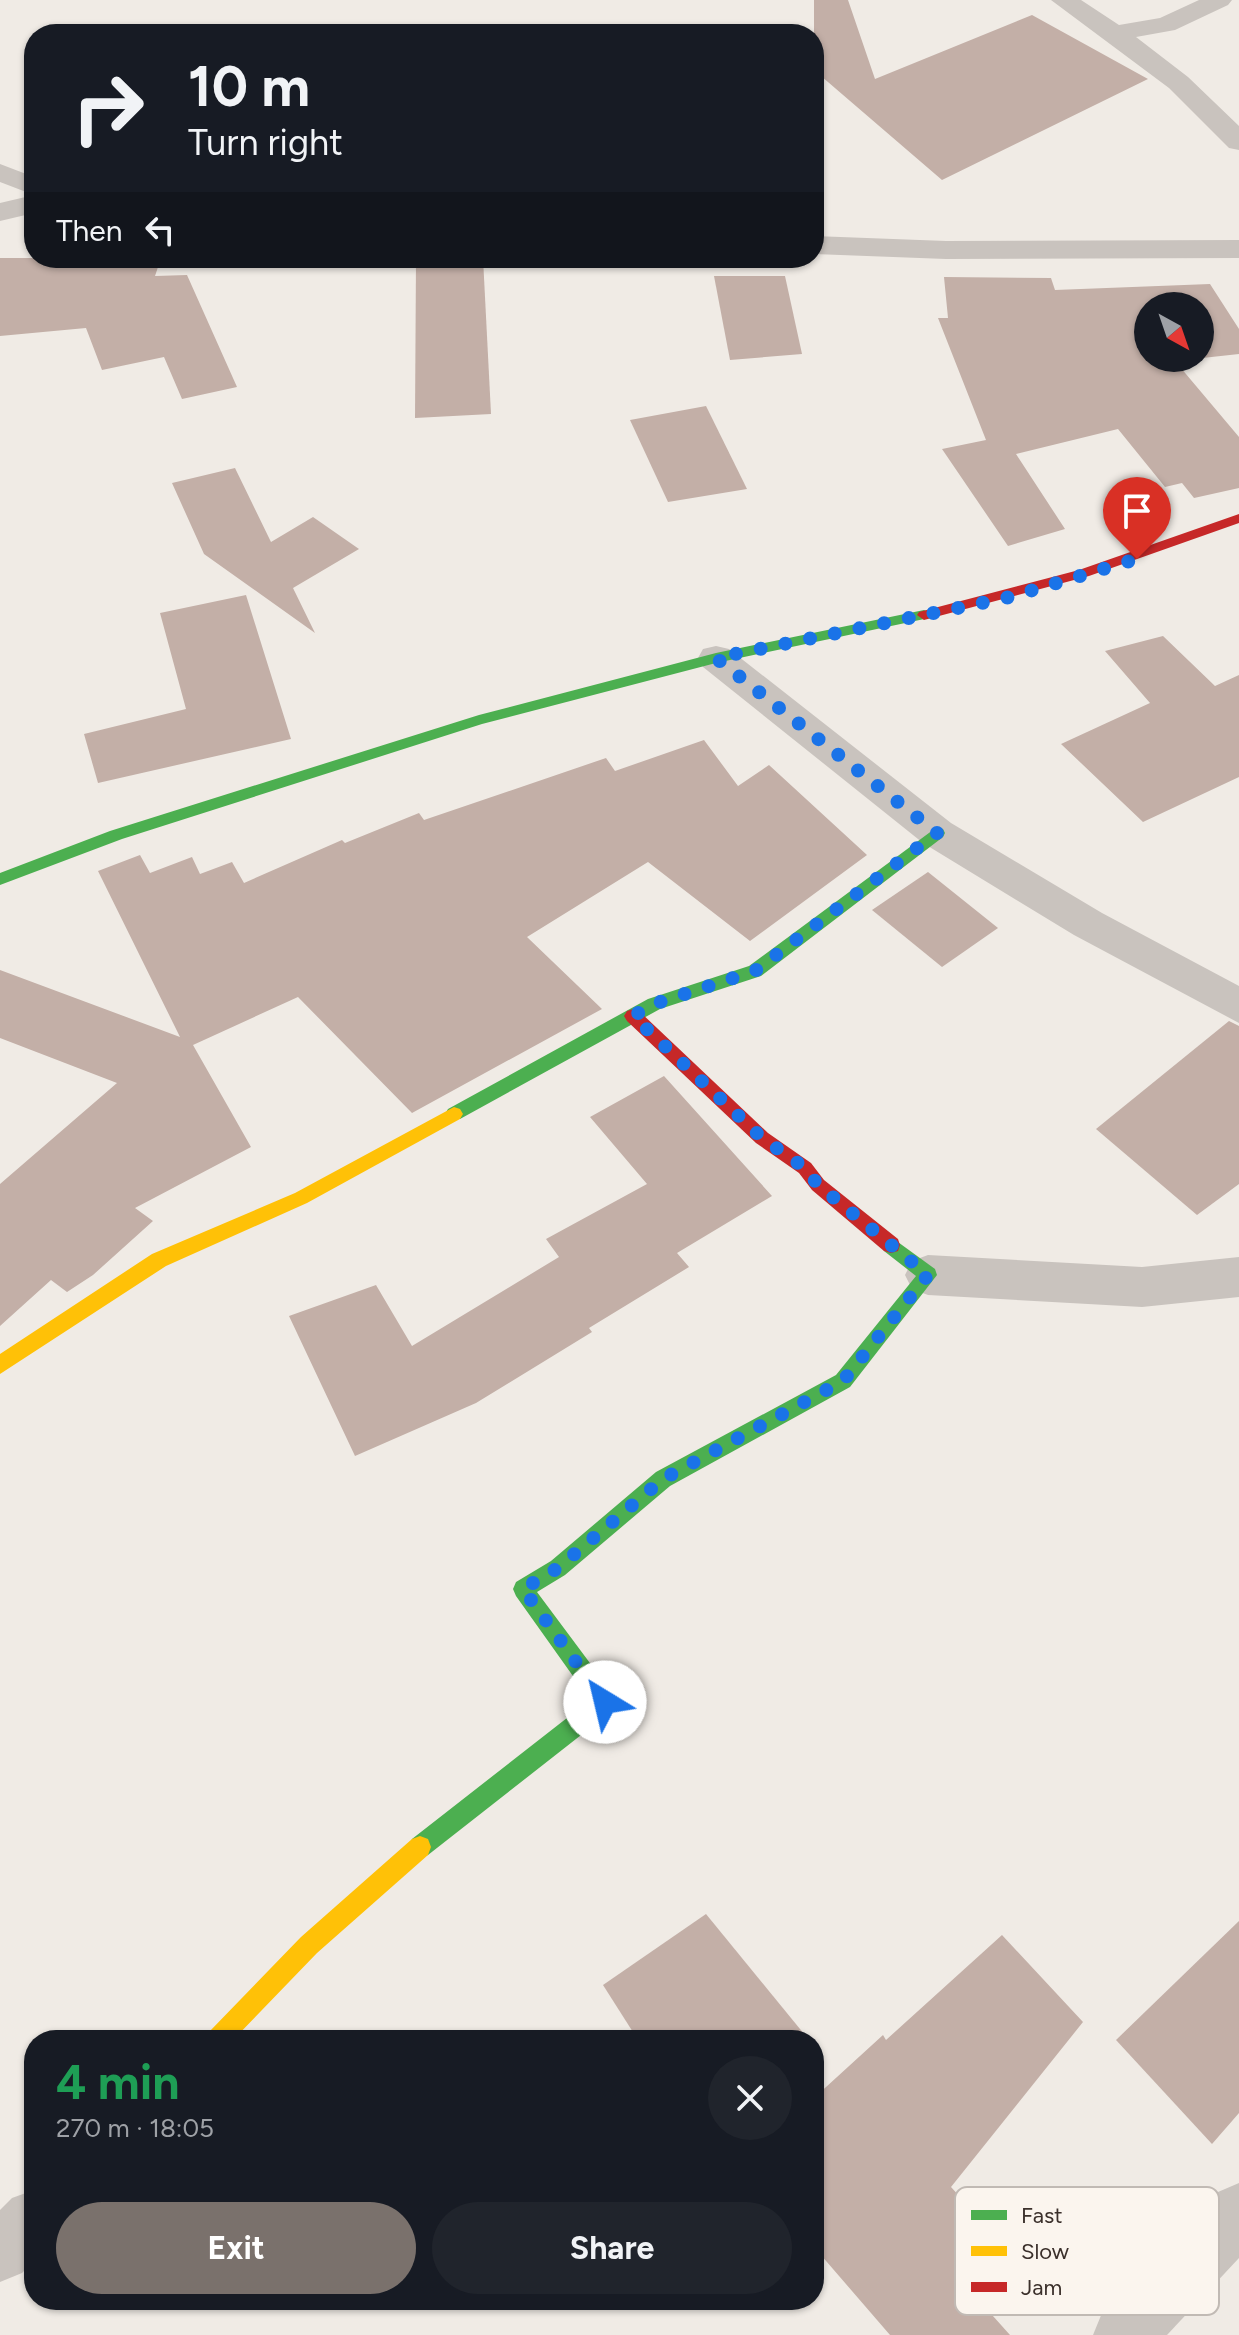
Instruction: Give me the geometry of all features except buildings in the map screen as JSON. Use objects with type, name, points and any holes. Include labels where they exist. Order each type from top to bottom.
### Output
[{"type":"street","points":[[1064,0],[1115,33],[1204,103],[1239,142]]},
{"type":"street","points":[[1115,33],[1166,25],[1219,0]]},
{"type":"street","points":[[1204,103],[1239,103]]},
{"type":"street","points":[[0,172],[24,183]]},
{"type":"street","points":[[0,212],[24,206]]},
{"type":"street","points":[[824,245],[946,250],[1239,249]]},
{"type":"street","points":[[0,879],[116,835],[479,720],[716,658],[1006,598],[1137,559],[1239,518]]},
{"type":"street","points":[[716,658],[937,833],[1088,924],[1194,978],[1239,1007]]},
{"type":"street","points":[[0,1365],[159,1260],[301,1198],[654,1004],[755,971],[937,833]]},
{"type":"street","points":[[633,1016],[762,1138],[805,1168],[818,1185],[928,1275],[1142,1287],[1239,1277]]},
{"type":"street","points":[[227,2030],[309,1945],[426,1842],[605,1702],[523,1589],[558,1568],[663,1479],[843,1381],[928,1275]]},
{"type":"street","points":[[1219,2234],[1239,2213]]},
{"type":"street","points":[[0,2251],[24,2229]]},
{"type":"street","points":[[1124,2335],[1143,2315]]},
{"type":"traffic: fast","points":[[0,879],[116,835],[479,720],[716,658],[924,615]]},
{"type":"traffic: fast","points":[[454,1114],[654,1004],[755,971],[937,833]]},
{"type":"traffic: fast","points":[[420,1847],[605,1702],[523,1589],[558,1568],[663,1479],[843,1381],[928,1275],[891,1245]]},
{"type":"traffic: slow","points":[[0,1365],[159,1260],[301,1198],[454,1114]]},
{"type":"traffic: slow","points":[[227,2030],[309,1945],[420,1847]]},
{"type":"traffic: jam","points":[[924,615],[1084,573],[1239,518]]},
{"type":"traffic: jam","points":[[633,1016],[762,1138],[805,1168],[818,1185],[891,1245]]},
{"type":"route","points":[[605,1702],[523,1589],[558,1568],[663,1479],[843,1381],[928,1275],[818,1185],[805,1168],[762,1138],[633,1016],[654,1004],[755,971],[937,833],[716,658],[849,633],[1006,598],[1137,559]]}]
